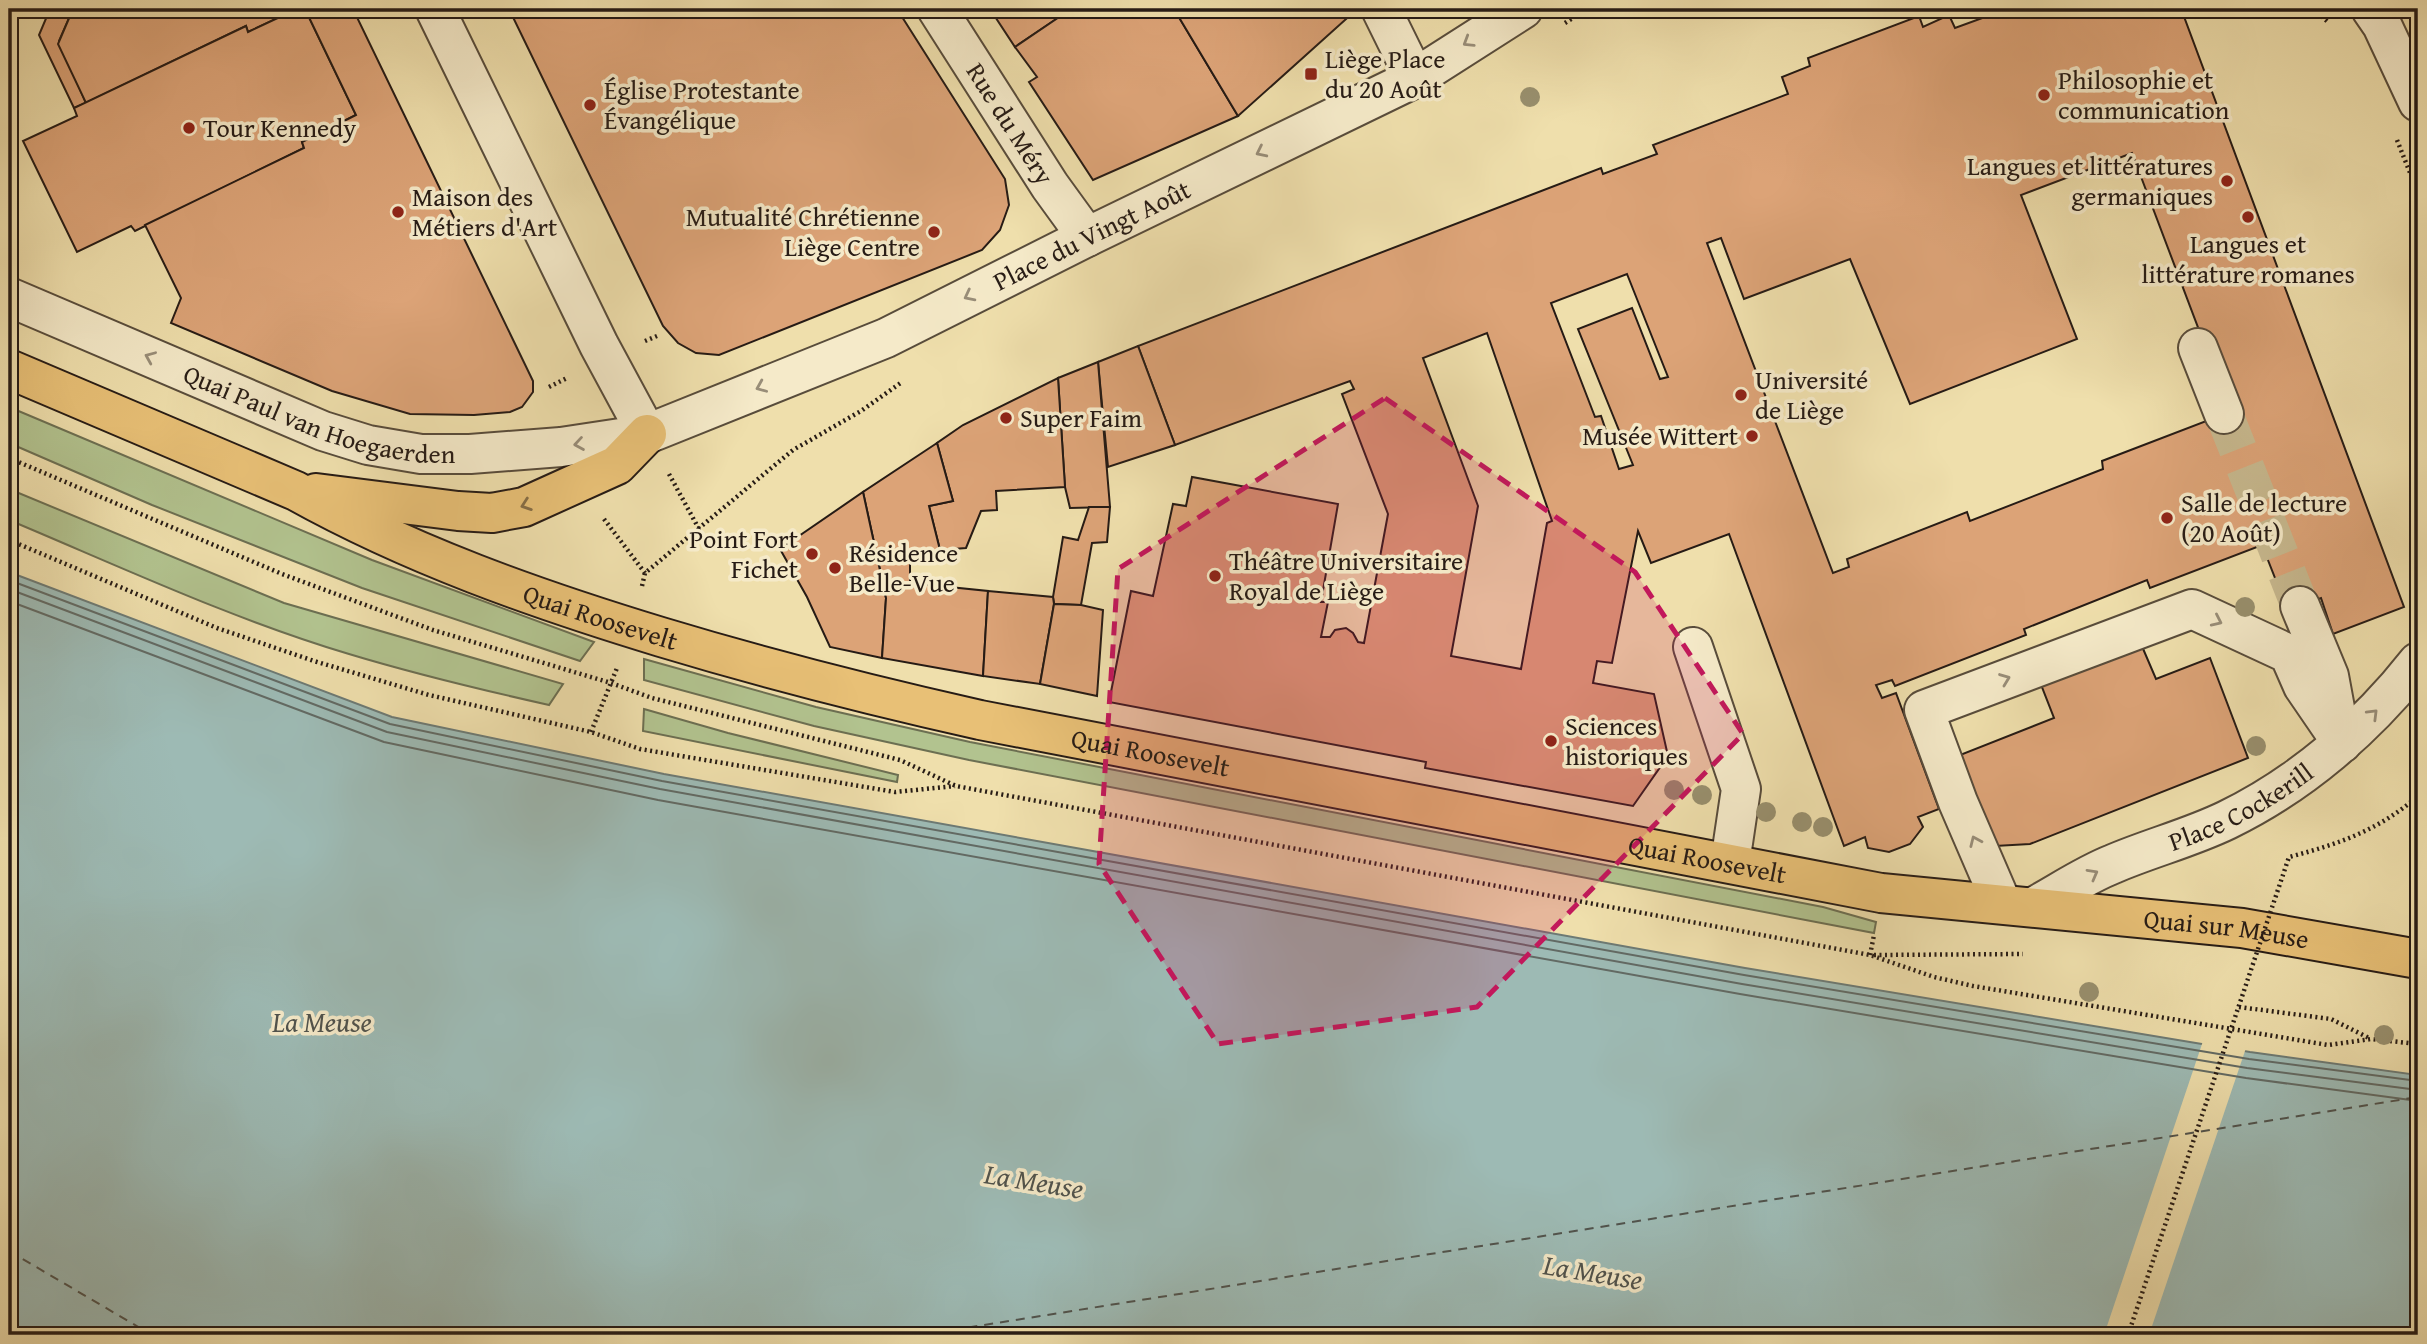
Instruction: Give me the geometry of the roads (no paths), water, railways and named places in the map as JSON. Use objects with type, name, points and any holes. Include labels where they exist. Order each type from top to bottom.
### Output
[{"type":"main road","points":[[9,369],[296,491],[371,498],[458,511],[492,513],[524,507],[617,465],[647,434]]},
{"type":"main road","name":"Quai Roosevelt","points":[[296,491],[341,516],[483,578],[629,628],[818,682],[981,720],[1881,893],[2018,905]]},
{"type":"main road","name":"Quai sur Meuse","points":[[2018,905],[2242,928],[2418,959]]},
{"type":"street","points":[[435,9],[599,345],[647,434]]},
{"type":"street","name":"Rue du Méry","points":[[937,9],[1050,186],[1087,237]]},
{"type":"street","points":[[1381,9],[1415,78]]},
{"type":"street","name":"Place du Vingt Août","points":[[647,434],[886,338],[1415,78],[1523,9]]},
{"type":"street","points":[[2371,9],[2382,25],[2418,102]]},
{"type":"street","name":"Quai Paul van Hoegaerden","points":[[9,297],[323,431],[368,445],[421,454],[470,454],[561,447],[647,434]]},
{"type":"street","points":[[2198,348],[2224,414]]},
{"type":"street","points":[[2300,606],[2329,676],[2342,743]]},
{"type":"street","points":[[2018,905],[1958,802],[1924,710],[2192,609],[2289,654],[2303,686],[2342,743]]},
{"type":"street","points":[[1693,647],[1741,789],[1730,863]]},
{"type":"street","name":"Place Cockerill","points":[[2018,905],[2111,864],[2192,836],[2266,798],[2342,743],[2397,689],[2418,663]]},
{"type":"water","name":"La Meuse","points":[[9,572],[392,717],[664,774],[1745,968],[2250,1052],[2418,1075],[2418,1335],[9,1335]]},
{"type":"tunnel","points":[[2224,414],[2300,606]]},
{"type":"place","name":"Liège Place du 20 Août","points":[[1311,74]]},
{"type":"place","name":"Philosophie et communication","points":[[2044,95]]},
{"type":"place","name":"Église Protestante Évangélique","points":[[590,105]]},
{"type":"place","name":"Tour Kennedy","points":[[189,128]]},
{"type":"place","name":"Langues et littératures germaniques","points":[[2227,181]]},
{"type":"place","name":"Maison des Métiers d'Art","points":[[398,212]]},
{"type":"place","name":"Langues et littérature romanes","points":[[2248,217]]},
{"type":"place","name":"Mutualité Chrétienne Liège Centre","points":[[934,232]]},
{"type":"place","name":"Université de Liège","points":[[1741,395]]},
{"type":"place","name":"Super Faim","points":[[1006,418]]},
{"type":"place","name":"Musée Wittert","points":[[1752,436]]},
{"type":"place","name":"Salle de lecture (20 Août)","points":[[2167,518]]},
{"type":"place","name":"Point Fort Fichet","points":[[812,554]]},
{"type":"place","name":"Résidence Belle-Vue","points":[[835,568]]},
{"type":"place","name":"Théâtre Universitaire Royal de Liège","points":[[1215,576]]},
{"type":"place","name":"Sciences historiques","points":[[1551,741]]}]
